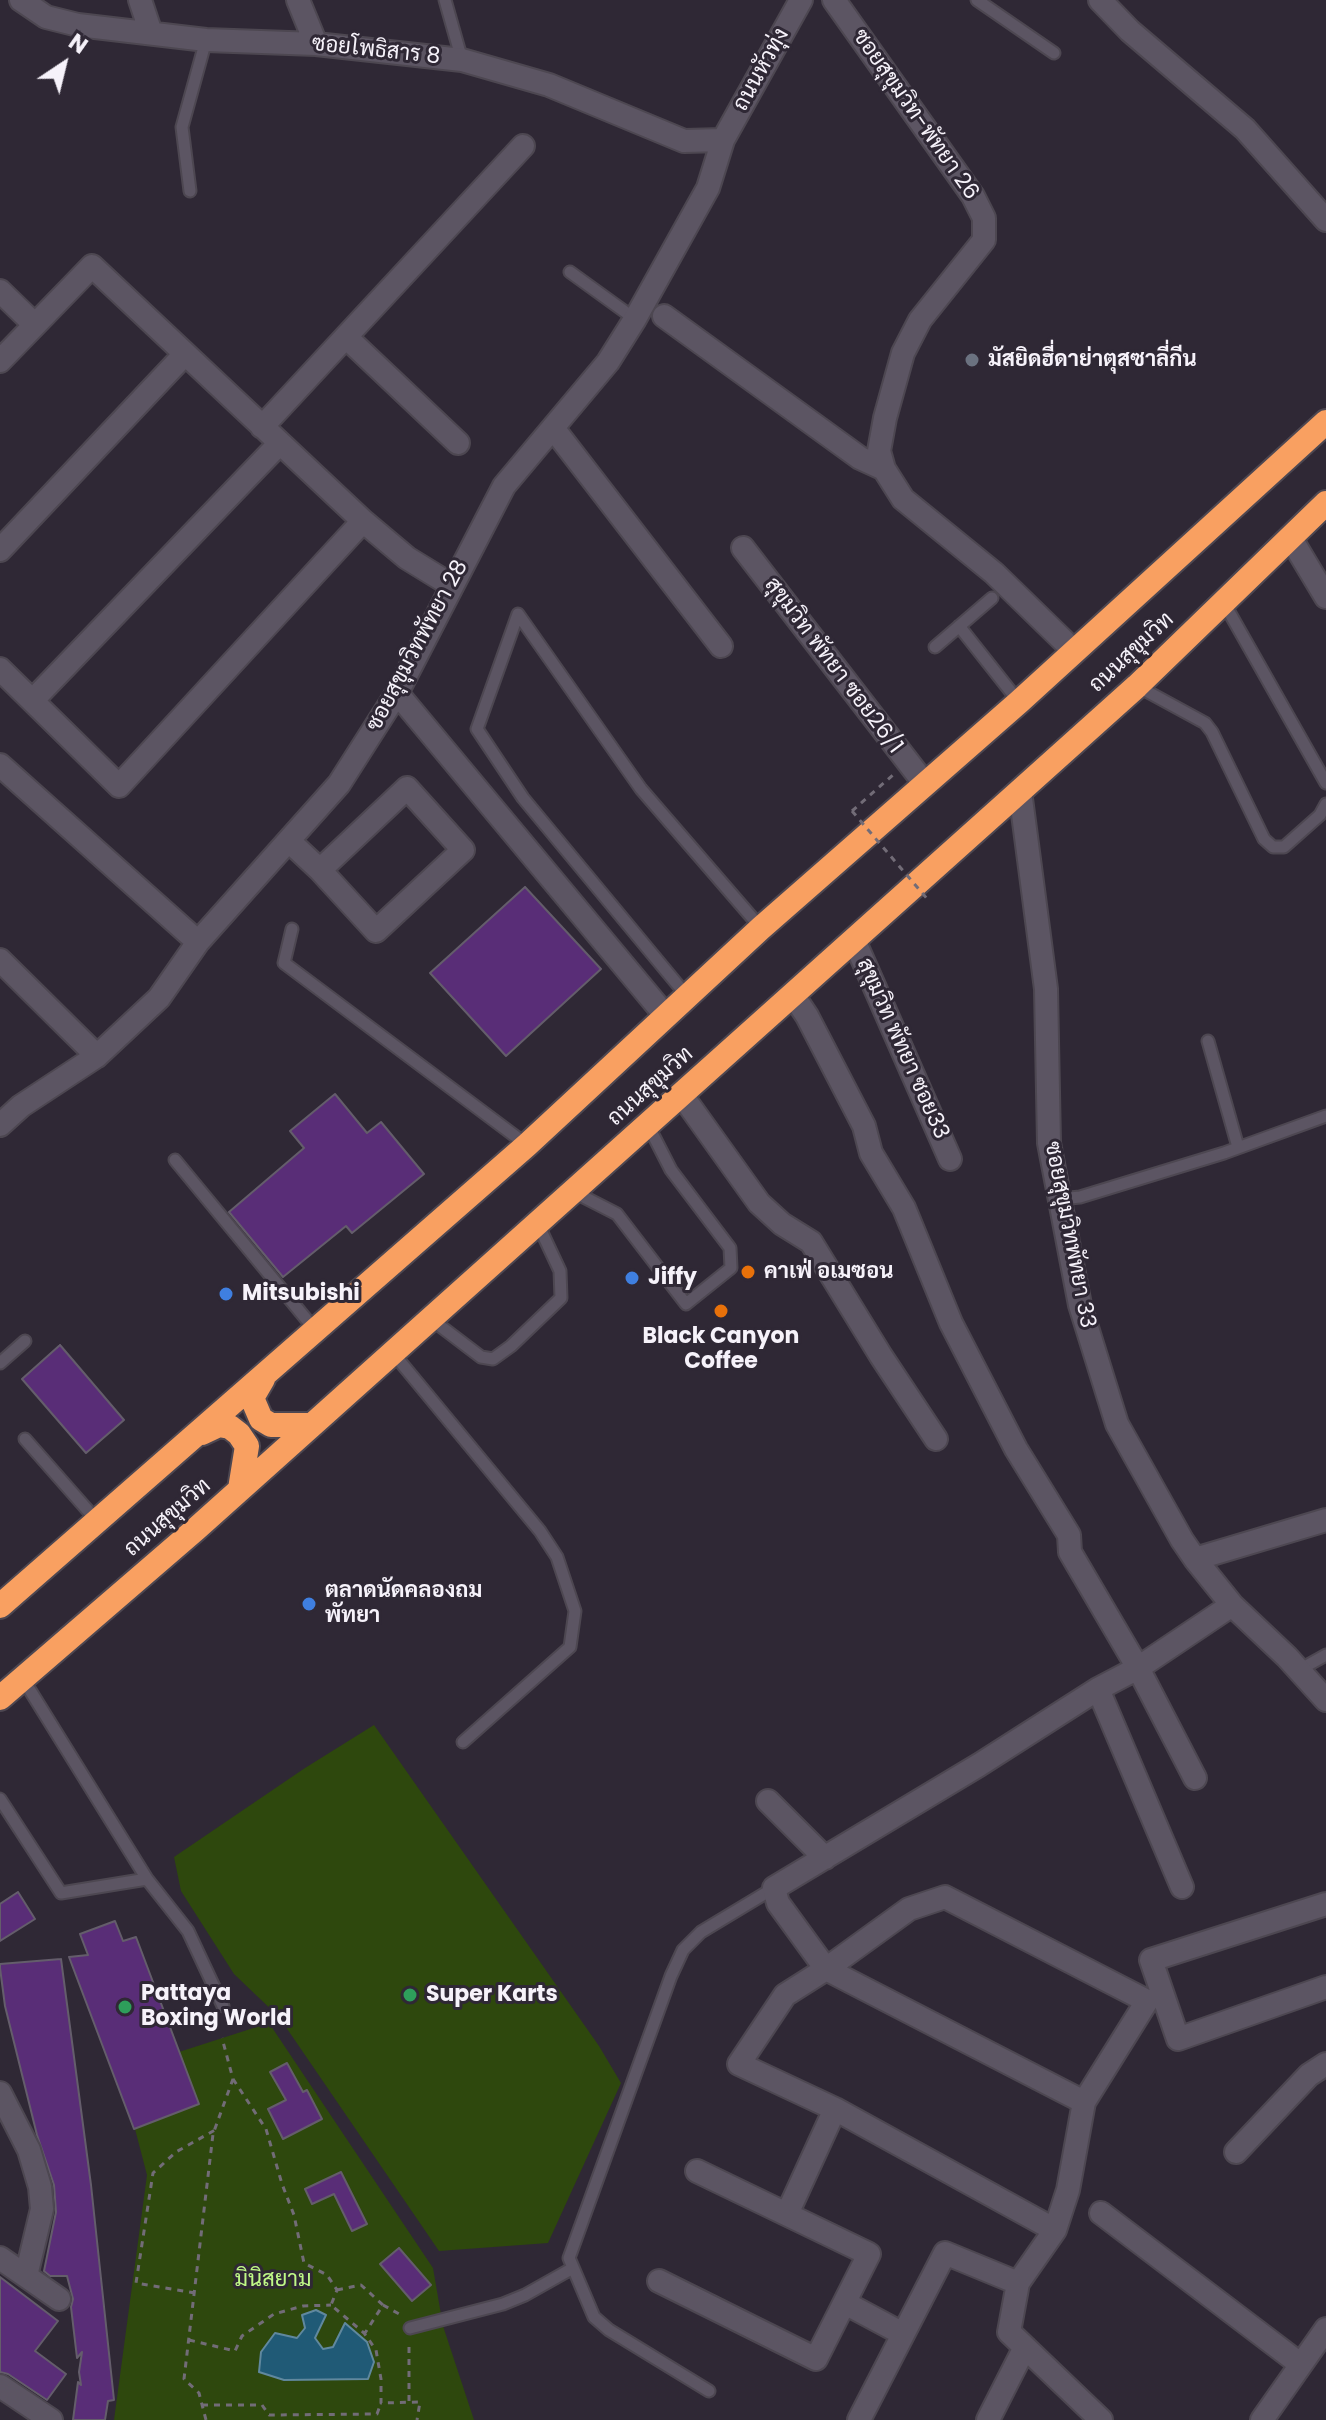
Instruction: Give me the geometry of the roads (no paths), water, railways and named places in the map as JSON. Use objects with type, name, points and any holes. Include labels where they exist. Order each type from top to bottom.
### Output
[{"type":"highway","name":"ถนนสุขุมวิท","points":[[0,1606],[527,1145],[761,928],[1019,702],[1326,422]]},
{"type":"highway","name":"ถนนสุขุมวิท","points":[[0,1698],[574,1192],[1137,686],[1326,503]]},
{"type":"highway","points":[[266,1373],[252,1398],[261,1419],[271,1425],[312,1425]]},
{"type":"highway","points":[[196,1435],[219,1425],[230,1427],[239,1434],[247,1446],[240,1489]]},
{"type":"street","name":"ซอยโพธิสาร 8","points":[[21,0],[46,17],[78,25],[206,40],[316,44],[462,60],[549,85],[684,141],[723,140]]},
{"type":"street","points":[[140,0],[151,33]]},
{"type":"street","points":[[298,0],[316,44]]},
{"type":"street","name":"ถนนหัวทุ่ง","points":[[723,140],[801,0]]},
{"type":"street","name":"ซอยสุขุมวิท-พัทยา 26","points":[[834,0],[973,196],[984,218],[984,240],[920,320],[903,353],[879,451],[884,469]]},
{"type":"street","points":[[1100,0],[1130,31],[1245,129],[1326,220]]},
{"type":"street","name":"ซอยสุขุมวิทพัทยา 28","points":[[0,1125],[21,1106],[97,1056],[159,998],[198,942],[339,784],[397,693],[504,486],[608,362],[635,319],[708,188],[723,140]]},
{"type":"street","points":[[262,427],[523,146]]},
{"type":"street","points":[[0,361],[92,266],[363,521],[407,558],[451,585]]},
{"type":"street","points":[[0,291],[34,324]]},
{"type":"street","points":[[664,316],[860,458],[884,469],[903,499],[994,573],[1073,650]]},
{"type":"street","points":[[346,337],[458,443]]},
{"type":"street","points":[[0,550],[185,354]]},
{"type":"street","points":[[553,428],[721,646]]},
{"type":"street","points":[[33,700],[280,443]]},
{"type":"street","points":[[0,669],[119,786],[363,521]]},
{"type":"street","points":[[1290,537],[1326,597]]},
{"type":"street","name":"สุขุมวิท พัทยา ซอย26/1","points":[[743,548],[925,784]]},
{"type":"street","points":[[397,693],[665,1015]]},
{"type":"street","points":[[0,765],[198,942]]},
{"type":"street","points":[[289,841],[376,931],[463,850],[407,788],[320,870]]},
{"type":"street","name":"ซอยสุขุมวิทพัทยา 33","points":[[1020,791],[1046,989],[1049,1143],[1080,1305],[1117,1424],[1195,1559],[1232,1605],[1326,1700]]},
{"type":"street","name":"สุขุมวิท พัทยา ซอย33","points":[[854,940],[950,1159]]},
{"type":"street","points":[[0,960],[97,1056]]},
{"type":"street","points":[[793,995],[864,1126],[871,1153],[904,1208],[951,1323],[1016,1449],[1069,1535],[1070,1552],[1138,1668],[1195,1778]]},
{"type":"street","points":[[681,1094],[759,1203],[782,1224],[811,1242],[936,1439]]},
{"type":"street","points":[[1195,1559],[1326,1520]]},
{"type":"street","points":[[1084,2102],[826,1969],[778,1903],[774,1888],[979,1765],[1098,1689],[1138,1668],[1232,1605]]},
{"type":"street","points":[[1098,1689],[1182,1887]]},
{"type":"street","points":[[768,1801],[825,1858]]},
{"type":"street","points":[[1055,2230],[835,2109],[739,2064],[785,1995],[909,1909],[945,1897],[1147,2001],[1084,2102],[1068,2190],[1055,2230],[1018,2283],[1009,2332],[1101,2420]]},
{"type":"street","points":[[1326,1904],[1151,1960],[1178,2039],[1326,1987]]},
{"type":"street","points":[[1236,2152],[1309,2075],[1326,2064]]},
{"type":"street","points":[[0,2093],[29,2150],[40,2187],[42,2209],[26,2276]]},
{"type":"street","points":[[787,2214],[835,2109]]},
{"type":"street","points":[[659,2281],[816,2359],[869,2254],[697,2171]]},
{"type":"street","points":[[1101,2213],[1300,2364]]},
{"type":"street","points":[[859,2420],[945,2253],[1018,2283]]},
{"type":"street","points":[[0,2258],[59,2299]]},
{"type":"street","points":[[845,2303],[903,2334]]},
{"type":"street","points":[[1262,2420],[1326,2329]]},
{"type":"street","points":[[988,2420],[1025,2347]]},
{"type":"street","points":[[0,2386],[51,2420]]},
{"type":"lane","points":[[445,0],[462,60]]},
{"type":"lane","points":[[977,0],[1054,53]]},
{"type":"lane","points":[[190,191],[182,127],[206,40]]},
{"type":"lane","points":[[570,272],[635,319]]},
{"type":"lane","points":[[935,647],[992,598]]},
{"type":"lane","points":[[1223,602],[1326,783]]},
{"type":"lane","points":[[687,996],[523,798],[477,729],[518,614],[641,789],[761,928]]},
{"type":"lane","points":[[959,626],[1019,702]]},
{"type":"lane","points":[[1137,686],[1205,723],[1264,839],[1273,847],[1284,847],[1320,815],[1326,804]]},
{"type":"lane","points":[[292,929],[284,963],[527,1145]]},
{"type":"lane","points":[[1208,1041],[1238,1147]]},
{"type":"lane","points":[[1060,1199],[1080,1197],[1326,1116]]},
{"type":"lane","points":[[574,1192],[617,1214],[686,1304],[731,1268],[730,1248],[671,1170],[648,1125]]},
{"type":"lane","points":[[175,1160],[316,1331]]},
{"type":"lane","points":[[431,1319],[481,1357],[493,1359],[511,1346],[561,1298],[560,1271],[538,1224]]},
{"type":"lane","points":[[0,1363],[25,1341]]},
{"type":"lane","points":[[392,1353],[540,1531],[557,1557],[575,1611],[570,1647],[463,1742]]},
{"type":"lane","points":[[25,1439],[98,1523]]},
{"type":"lane","points":[[1299,1670],[1326,1655]]},
{"type":"lane","points":[[23,1679],[147,1879],[188,1931],[223,2006]]},
{"type":"lane","points":[[0,1799],[61,1893],[147,1879]]},
{"type":"lane","points":[[709,2391],[609,2330],[594,2317],[569,2258],[683,1950],[701,1932],[774,1888]]},
{"type":"lane","points":[[410,2328],[503,2304],[573,2268]]},
{"type":"water","points":[[316,2310],[326,2315],[315,2338],[323,2349],[333,2347],[345,2323],[367,2342],[374,2362],[368,2379],[284,2380],[259,2372],[261,2352],[275,2333],[297,2338],[305,2328],[302,2315]]},
{"type":"place","name":"มัสยิดฮี่ดาย่าตุสซาลี่กีน","points":[[972,360]]},
{"type":"place","name":"คาเฟ่ อเมซอน","points":[[748,1272]]},
{"type":"place","name":"Jiffy","points":[[632,1278]]},
{"type":"place","name":"Mitsubishi","points":[[226,1294]]},
{"type":"place","name":"Black Canyon Coffee","points":[[721,1311]]},
{"type":"place","name":"ตลาดนัดคลองถม พัทยา","points":[[309,1604]]},
{"type":"place","name":"Super Karts","points":[[410,1995]]},
{"type":"place","name":"Pattaya Boxing World","points":[[125,2007]]},
{"type":"park label","name":"มินิสยาม","points":[[273,2280]]}]
